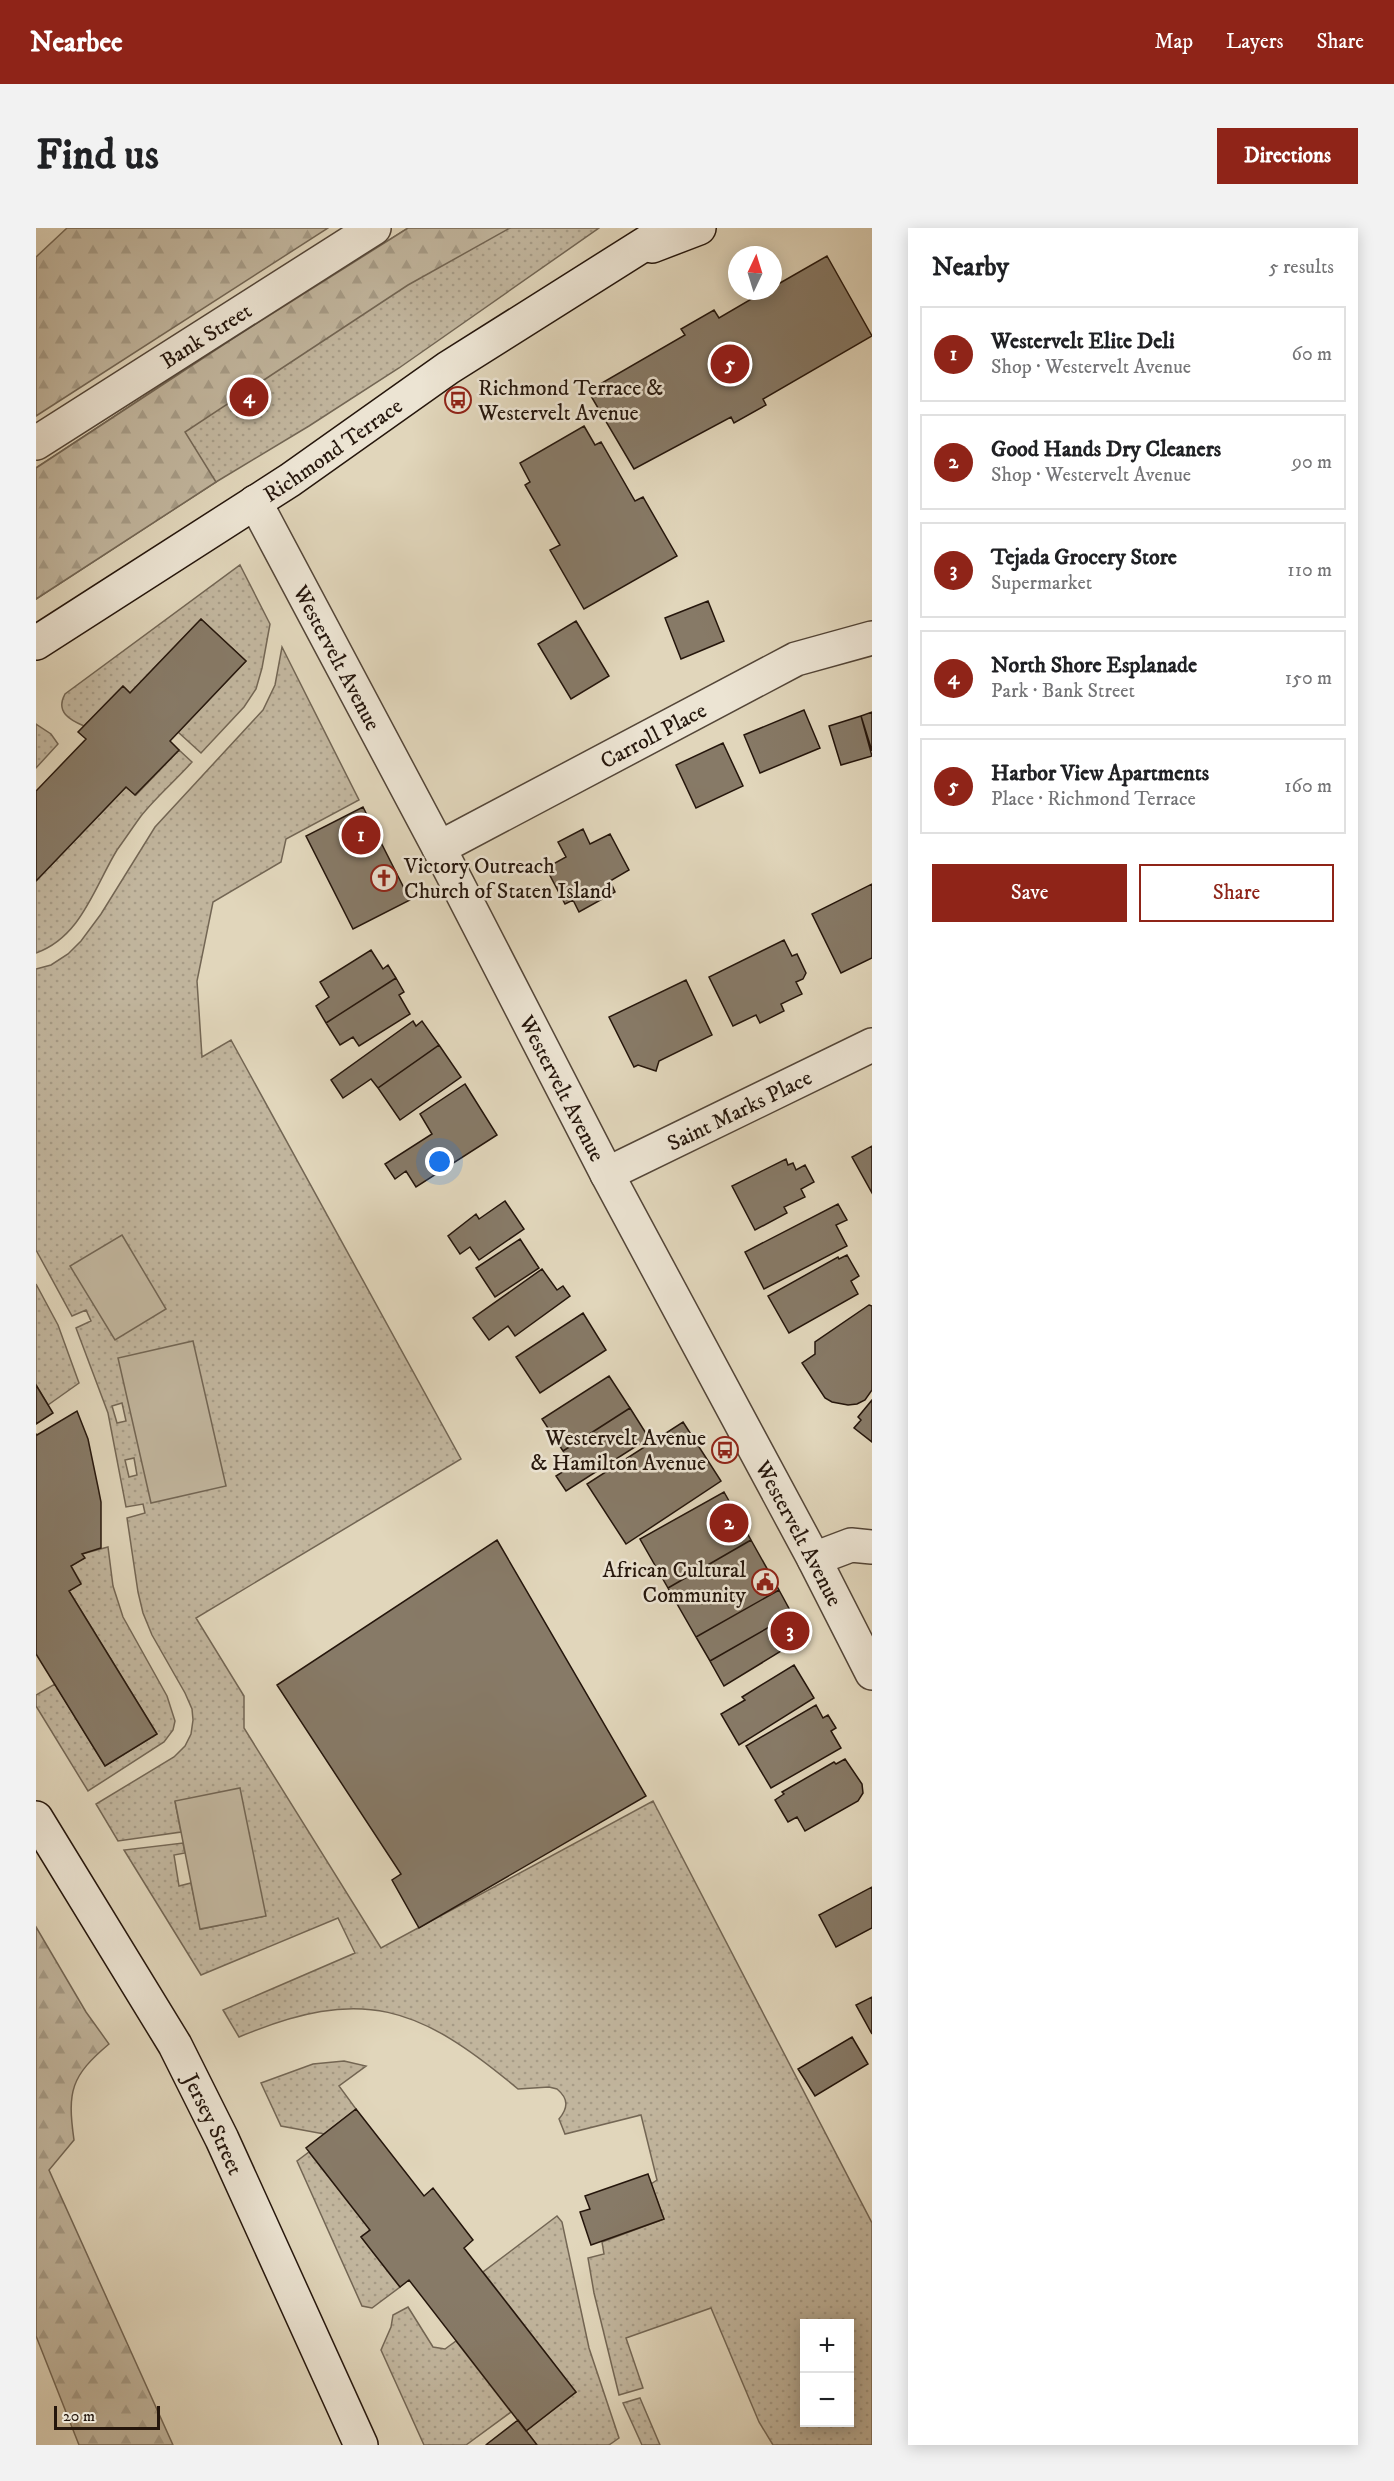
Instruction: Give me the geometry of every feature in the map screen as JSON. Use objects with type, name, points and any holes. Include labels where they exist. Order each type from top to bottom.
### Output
[{"type":"street","name":"Bank Street","points":[[36,443],[374,228]]},
{"type":"street","name":"Richmond Terrace","points":[[36,643],[290,480],[447,368],[670,228]]},
{"type":"street","name":"Richmond Terrace","points":[[628,256],[699,228]]},
{"type":"street","name":"Westervelt Avenue","points":[[255,502],[439,848],[608,1174],[814,1559],[872,1673]]},
{"type":"street","name":"Carroll Place","points":[[439,848],[796,659],[872,638]]},
{"type":"street","name":"Saint Marks Place","points":[[608,1174],[872,1046]]},
{"type":"street","points":[[814,1559],[851,1545],[872,1547]]},
{"type":"street","name":"Jersey Street","points":[[36,1818],[175,2045],[232,2160],[361,2445]]},
{"type":"green space","points":[[67,228],[328,228],[36,416],[36,257]]},
{"type":"green space","points":[[408,228],[599,228],[399,368],[216,482],[36,599],[36,468],[229,341]]},
{"type":"green space","points":[[408,228],[510,228],[408,285],[185,432],[216,482],[36,599],[36,468],[229,341]]},
{"type":"green space","points":[[240,565],[270,624],[262,668],[256,689],[244,707],[201,753],[178,732],[246,661],[201,619],[130,693],[123,686],[84,726],[66,714],[62,706],[65,694]]},
{"type":"green space","points":[[282,647],[359,800],[286,839],[281,862],[213,902],[197,981],[202,1057],[231,1040],[461,1459],[196,1618],[244,1696],[244,1728],[381,1948],[653,1801],[872,2223],[872,2445],[773,2445],[759,2422],[711,2308],[626,2338],[643,2388],[619,2395],[594,2293],[588,2258],[604,2254],[602,2242],[664,2219],[651,2184],[657,2180],[641,2115],[565,2134],[559,2119],[566,2104],[564,2096],[557,2089],[549,2087],[518,2089],[483,2061],[450,2039],[419,2022],[388,2012],[356,2009],[321,2012],[283,2021],[239,2037],[223,2010],[355,1953],[338,1918],[201,1975],[124,1850],[183,1843],[185,1853],[174,1855],[179,1886],[191,1883],[201,1929],[265,1916],[175,1801],[181,1832],[118,1841],[96,1804],[174,1757],[185,1746],[191,1734],[193,1720],[192,1709],[185,1693],[152,1635],[143,1613],[127,1518],[145,1513],[143,1504],[126,1507],[108,1413],[76,1328],[91,1321],[86,1310],[72,1316],[36,1250],[36,969],[51,965],[68,954],[81,941],[101,914],[155,827],[263,710],[275,685]],"holes":[[[122,1403],[126,1421],[117,1423],[112,1406]],[[134,1458],[137,1475],[129,1477],[125,1460]]]},
{"type":"green space","points":[[36,724],[51,734],[58,744],[36,768]]},
{"type":"green space","points":[[179,750],[192,762],[141,816],[117,850],[85,910],[75,923],[51,946],[36,953],[36,881],[126,787],[136,795]]},
{"type":"green space","points":[[122,1235],[166,1309],[115,1340],[70,1266]]},
{"type":"green space","points":[[36,1284],[58,1325],[79,1383],[48,1405],[36,1385]]},
{"type":"green space","points":[[193,1341],[226,1486],[151,1503],[118,1358]]},
{"type":"green space","points":[[108,1547],[113,1586],[123,1617],[167,1696],[175,1721],[173,1730],[164,1742],[88,1791],[36,1706],[36,1695],[55,1684],[105,1766],[157,1734],[69,1591],[81,1583],[71,1566],[84,1558],[82,1554]]},
{"type":"green space","points":[[240,1788],[266,1916],[200,1929],[175,1801]]},
{"type":"green space","points":[[36,1927],[86,2012],[109,2044],[96,2055],[79,2076],[72,2097],[71,2109],[74,2140],[49,2170],[173,2445],[79,2445],[36,2336]]},
{"type":"green space","points":[[344,2061],[366,2066],[339,2086],[356,2109],[324,2134],[281,2126],[261,2083],[313,2064]]},
{"type":"green space","points":[[309,2152],[370,2230],[361,2237],[400,2287],[372,2308],[362,2306],[297,2161]]},
{"type":"green space","points":[[557,2216],[562,2222],[589,2348],[619,2438],[609,2445],[537,2445],[526,2431],[576,2392],[483,2272]]},
{"type":"green space","points":[[408,2307],[433,2347],[445,2349],[456,2341],[511,2412],[466,2445],[424,2445],[381,2350],[391,2327],[393,2315]]},
{"type":"green space","points":[[640,2398],[660,2445],[642,2445],[623,2403]]},
{"type":"building","points":[[827,256],[872,336],[763,399],[766,405],[734,423],[731,417],[634,469],[588,391],[685,335],[681,329],[714,310],[719,318],[750,300],[782,300],[782,282]]},
{"type":"building","points":[[584,426],[595,445],[601,442],[635,501],[643,497],[677,556],[584,609],[550,550],[560,545],[525,485],[530,482],[520,463]]},
{"type":"building","points":[[708,601],[724,641],[681,659],[665,618]]},
{"type":"building","points":[[201,619],[246,661],[170,741],[179,750],[135,795],[126,787],[36,881],[36,791],[86,739],[78,732],[123,686],[130,693]]},
{"type":"building","points":[[576,621],[609,676],[571,699],[538,644]]},
{"type":"building","points":[[804,710],[820,748],[760,773],[744,735]]},
{"type":"building","points":[[872,712],[872,751],[861,716]]},
{"type":"building","points":[[861,716],[872,756],[841,765],[829,726]]},
{"type":"building","points":[[723,743],[743,786],[696,808],[676,765]]},
{"type":"building","points":[[363,807],[410,900],[353,929],[306,836]]},
{"type":"building","points":[[583,829],[590,844],[610,834],[629,870],[610,881],[615,892],[579,912],[573,900],[565,904],[546,868],[566,857],[558,842]]},
{"type":"building","points":[[872,884],[872,958],[841,973],[812,914]]},
{"type":"building","points":[[784,940],[792,956],[797,954],[806,973],[803,979],[796,982],[802,994],[781,1004],[784,1011],[760,1023],[756,1015],[733,1026],[709,977]]},
{"type":"building","points":[[371,950],[383,969],[388,965],[396,978],[326,1023],[316,1006],[329,997],[320,982]]},
{"type":"building","points":[[396,978],[404,992],[399,995],[410,1014],[359,1046],[353,1037],[340,1045],[326,1023]]},
{"type":"building","points":[[686,980],[712,1035],[659,1061],[656,1071],[638,1065],[634,1067],[609,1017]]},
{"type":"building","points":[[413,1021],[416,1026],[422,1021],[439,1045],[378,1088],[371,1079],[343,1098],[331,1080]]},
{"type":"building","points":[[439,1045],[461,1077],[400,1120],[378,1088]]},
{"type":"building","points":[[465,1084],[497,1135],[416,1187],[406,1171],[395,1179],[385,1164],[432,1134],[420,1114]]},
{"type":"building","points":[[872,1146],[872,1193],[852,1157]]},
{"type":"building","points":[[786,1159],[788,1165],[793,1163],[796,1170],[805,1165],[814,1182],[801,1189],[805,1197],[784,1207],[787,1213],[755,1230],[732,1186]]},
{"type":"building","points":[[505,1201],[524,1229],[479,1260],[470,1247],[460,1254],[448,1236],[476,1214],[479,1219]]},
{"type":"building","points":[[838,1204],[847,1220],[836,1225],[847,1246],[764,1289],[745,1252]]},
{"type":"building","points":[[520,1239],[539,1268],[495,1297],[476,1268]]},
{"type":"building","points":[[847,1255],[859,1276],[851,1281],[858,1294],[789,1333],[768,1296],[838,1257],[839,1259]]},
{"type":"building","points":[[542,1269],[557,1290],[563,1286],[570,1296],[515,1336],[508,1326],[489,1340],[473,1318]]},
{"type":"building","points":[[869,1305],[872,1306],[872,1390],[865,1400],[857,1404],[832,1402],[825,1398],[802,1363],[815,1354],[815,1342]]},
{"type":"building","points":[[583,1313],[606,1350],[540,1393],[516,1357]]},
{"type":"building","points":[[609,1376],[630,1408],[563,1451],[542,1419]]},
{"type":"building","points":[[36,1385],[53,1413],[36,1424]]},
{"type":"building","points":[[872,1400],[872,1442],[854,1428],[861,1420],[858,1417]]},
{"type":"building","points":[[630,1408],[649,1438],[566,1491],[556,1476],[572,1466],[563,1451]]},
{"type":"building","points":[[77,1411],[88,1439],[101,1502],[101,1548],[82,1554],[85,1558],[71,1566],[81,1584],[69,1591],[157,1734],[105,1766],[36,1654],[36,1434]]},
{"type":"building","points":[[683,1422],[721,1481],[626,1544],[587,1484]]},
{"type":"building","points":[[724,1492],[751,1540],[668,1588],[640,1539]]},
{"type":"building","points":[[497,1540],[646,1796],[419,1928],[392,1880],[401,1874],[277,1685]]},
{"type":"building","points":[[751,1540],[779,1590],[696,1637],[668,1588]]},
{"type":"building","points":[[779,1590],[792,1614],[710,1661],[696,1637]]},
{"type":"building","points":[[792,1614],[804,1637],[724,1686],[710,1661]]},
{"type":"building","points":[[794,1665],[814,1698],[739,1745],[721,1714],[745,1700],[742,1697]]},
{"type":"building","points":[[816,1705],[823,1718],[828,1715],[836,1728],[831,1731],[841,1748],[771,1788],[746,1746]]},
{"type":"building","points":[[845,1759],[862,1784],[863,1793],[858,1801],[805,1831],[797,1817],[788,1822],[775,1800],[784,1794],[782,1792],[834,1762],[836,1764]]},
{"type":"building","points":[[872,1887],[872,1928],[836,1947],[819,1915]]},
{"type":"building","points":[[872,1997],[872,2034],[856,2005]]},
{"type":"building","points":[[852,2037],[868,2064],[815,2096],[798,2069]]},
{"type":"building","points":[[356,2109],[424,2196],[433,2188],[473,2240],[464,2248],[576,2392],[526,2431],[409,2280],[400,2287],[361,2237],[370,2230],[306,2148]]},
{"type":"building","points":[[648,2174],[664,2219],[591,2245],[580,2212],[590,2209],[585,2196]]},
{"type":"building","points":[[518,2420],[537,2445],[486,2445],[487,2444]]},
{"type":"place","name":"Harbor View Apartments","points":[[730,364]]},
{"type":"place","name":"North Shore Esplanade","points":[[249,397]]},
{"type":"place","name":"Richmond Terrace & Westervelt Avenue","points":[[458,400]]},
{"type":"place","name":"Westervelt Elite Deli","points":[[361,835]]},
{"type":"place","name":"Victory Outreach Church of Staten Island","points":[[384,878]]},
{"type":"place","name":"Westervelt Avenue & Hamilton Avenue","points":[[725,1450]]},
{"type":"place","name":"Good Hands Dry Cleaners","points":[[729,1523]]},
{"type":"place","name":"African Cultural Community","points":[[765,1582]]},
{"type":"place","name":"Tejada Grocery Store","points":[[790,1631]]}]
